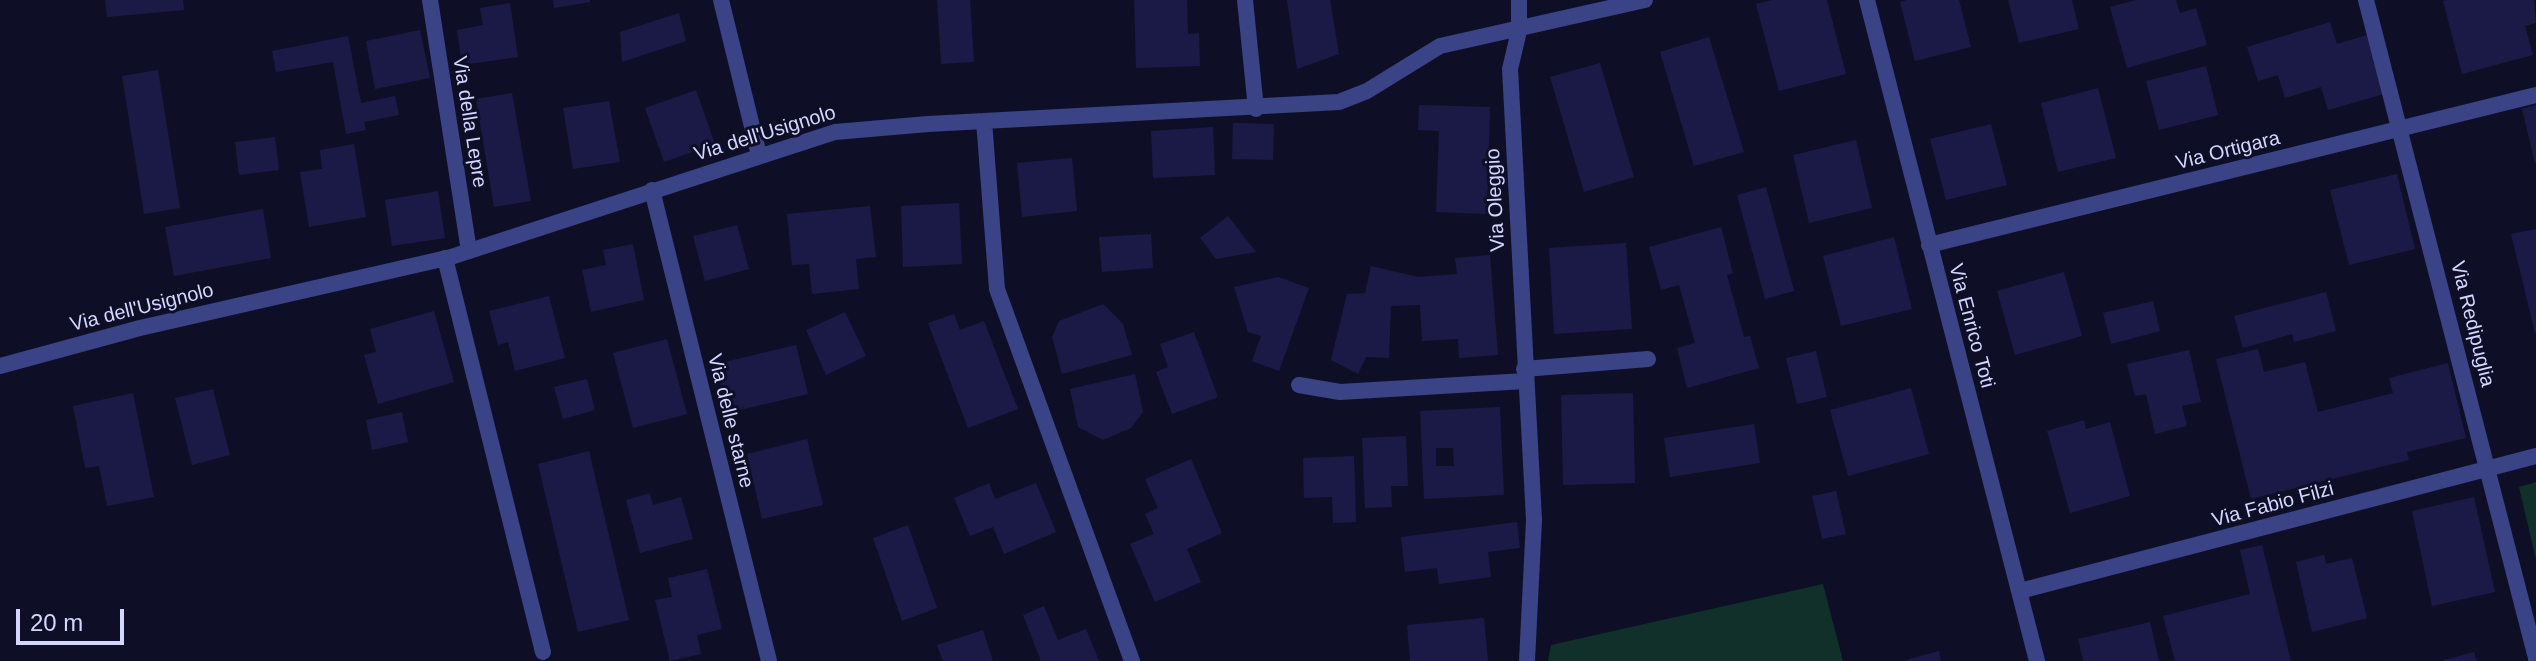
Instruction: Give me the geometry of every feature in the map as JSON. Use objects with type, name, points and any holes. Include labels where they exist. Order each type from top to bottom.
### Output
[{"type":"street","name":"Via della Lepre","points":[[430,0],[469,251]]},
{"type":"street","points":[[721,0],[759,155]]},
{"type":"street","points":[[1245,0],[1256,109]]},
{"type":"street","points":[[1519,0],[1519,31]]},
{"type":"street","name":"Via dell'Usignolo","points":[[0,366],[140,328],[445,258],[759,155],[853,129],[1256,109],[1352,98],[1440,46],[1519,31],[1645,0]]},
{"type":"street","name":"Via Enrico Toti","points":[[1867,0],[2037,661]]},
{"type":"street","name":"Via Redipuglia","points":[[2366,0],[2402,129],[2536,658]]},
{"type":"street","name":"Via Oleggio","points":[[1519,31],[1510,69],[1534,520],[1527,661]]},
{"type":"street","name":"Via Ortigara","points":[[1929,245],[2536,95]]},
{"type":"street","points":[[984,121],[997,289],[1132,661]]},
{"type":"street","name":"Via delle starne","points":[[652,190],[769,661]]},
{"type":"street","points":[[445,258],[543,652]]},
{"type":"street","points":[[1299,385],[1340,392],[1524,375],[1648,359]]},
{"type":"street","name":"Via Fabio Filzi","points":[[2020,591],[2536,456]]},
{"type":"green space","points":[[2536,482],[2536,560],[2519,487]]},
{"type":"green space","points":[[1823,584],[1843,661],[1548,661],[1551,645]]},
{"type":"building","points":[[105,0],[183,0],[184,10],[107,17]]},
{"type":"building","points":[[553,0],[590,0],[590,2],[554,8]]},
{"type":"building","points":[[937,0],[970,0],[974,62],[941,64]]},
{"type":"building","points":[[1134,0],[1187,0],[1188,34],[1199,33],[1200,66],[1136,68]]},
{"type":"building","points":[[1287,0],[1330,0],[1339,54],[1297,69]]},
{"type":"building","points":[[1772,0],[1827,0],[1846,74],[1779,91],[1756,4]]},
{"type":"building","points":[[1959,0],[1971,47],[1915,61],[1900,2]]},
{"type":"building","points":[[2008,0],[2072,0],[2079,29],[2019,43]]},
{"type":"building","points":[[2136,0],[2176,0],[2180,13],[2196,8],[2207,45],[2127,68],[2110,7]]},
{"type":"building","points":[[2534,0],[2536,23],[2525,26],[2533,55],[2462,74],[2443,1]]},
{"type":"building","points":[[510,3],[518,57],[462,65],[457,30],[483,25],[480,8]]},
{"type":"building","points":[[679,13],[686,41],[622,62],[620,32]]},
{"type":"building","points":[[2330,22],[2337,44],[2367,35],[2384,94],[2328,110],[2321,87],[2285,98],[2278,75],[2258,81],[2247,47]]},
{"type":"building","points":[[420,30],[430,78],[375,89],[366,41]]},
{"type":"building","points":[[348,36],[361,103],[395,96],[399,115],[364,122],[366,130],[346,134],[333,62],[276,72],[272,51]]},
{"type":"building","points":[[1709,37],[1744,152],[1694,166],[1660,52]]},
{"type":"building","points":[[1600,63],[1634,177],[1584,192],[1550,77]]},
{"type":"building","points":[[2206,66],[2218,115],[2159,130],[2146,81]]},
{"type":"building","points":[[158,70],[180,208],[144,214],[122,76]]},
{"type":"building","points":[[2098,88],[2116,158],[2058,172],[2041,103]]},
{"type":"building","points":[[696,90],[715,144],[664,162],[645,108]]},
{"type":"building","points":[[512,93],[531,201],[494,207],[476,99]]},
{"type":"building","points":[[609,101],[620,162],[573,169],[563,108]]},
{"type":"building","points":[[1419,105],[1490,107],[1487,214],[1436,212],[1439,131],[1418,130]]},
{"type":"building","points":[[2536,105],[2536,162],[2535,163],[2522,109]]},
{"type":"building","points":[[1233,123],[1274,124],[1273,160],[1232,159]]},
{"type":"building","points":[[1991,124],[2007,185],[1946,200],[1930,139]]},
{"type":"building","points":[[1213,127],[1215,175],[1153,178],[1151,131]]},
{"type":"building","points":[[275,137],[279,170],[239,175],[235,142]]},
{"type":"building","points":[[1856,140],[1872,208],[1809,223],[1793,155]]},
{"type":"building","points":[[354,144],[366,217],[309,227],[300,172],[322,169],[320,150]]},
{"type":"building","points":[[1072,158],[1077,211],[1022,217],[1017,163]]},
{"type":"building","points":[[2397,174],[2415,249],[2349,265],[2330,190]]},
{"type":"building","points":[[1766,187],[1794,291],[1765,299],[1737,195]]},
{"type":"building","points":[[438,191],[445,238],[392,246],[385,200]]},
{"type":"building","points":[[959,203],[962,264],[903,267],[901,206]]},
{"type":"building","points":[[870,206],[876,257],[856,259],[859,289],[812,294],[809,264],[792,265],[787,214]]},
{"type":"building","points":[[263,209],[271,258],[174,276],[165,227]]},
{"type":"building","points":[[1228,216],[1256,252],[1216,259],[1200,238]]},
{"type":"building","points":[[737,225],[749,269],[705,281],[693,236]]},
{"type":"building","points":[[1721,227],[1733,273],[1727,275],[1744,337],[1750,336],[1759,368],[1687,388],[1677,348],[1695,343],[1679,285],[1661,290],[1649,247]]},
{"type":"building","points":[[2536,229],[2536,333],[2535,333],[2511,234]]},
{"type":"building","points":[[1151,234],[1153,268],[1102,272],[1099,237]]},
{"type":"building","points":[[1894,237],[1912,309],[1841,326],[1823,256]]},
{"type":"building","points":[[1626,243],[1632,329],[1554,334],[1549,248]]},
{"type":"building","points":[[633,244],[644,300],[591,312],[582,270],[606,265],[603,250]]},
{"type":"building","points":[[1490,255],[1498,355],[1459,358],[1458,339],[1422,341],[1420,305],[1391,306],[1389,358],[1366,357],[1358,374],[1331,360],[1347,294],[1365,293],[1371,266],[1418,277],[1457,274],[1455,258]]},
{"type":"building","points":[[2064,272],[2082,336],[2015,355],[1997,291]]},
{"type":"building","points":[[1278,277],[1309,288],[1279,371],[1252,361],[1261,336],[1248,332],[1234,287]]},
{"type":"building","points":[[2326,292],[2336,331],[2294,342],[2292,334],[2243,348],[2234,316]]},
{"type":"building","points":[[549,296],[565,358],[515,371],[508,342],[498,345],[489,311]]},
{"type":"building","points":[[2153,301],[2160,331],[2111,344],[2103,313]]},
{"type":"building","points":[[1103,304],[1123,324],[1132,355],[1062,374],[1052,337],[1059,321]]},
{"type":"building","points":[[434,311],[454,382],[378,404],[364,355],[376,352],[370,329]]},
{"type":"building","points":[[845,312],[866,356],[826,375],[806,330]]},
{"type":"building","points":[[954,314],[960,330],[984,321],[1018,409],[968,428],[928,323]]},
{"type":"building","points":[[1194,332],[1218,397],[1172,414],[1156,372],[1168,367],[1160,344]]},
{"type":"building","points":[[667,339],[687,414],[633,428],[613,353]]},
{"type":"building","points":[[796,345],[808,394],[727,413],[716,364]]},
{"type":"building","points":[[2258,349],[2264,372],[2305,362],[2318,412],[2393,393],[2389,378],[2448,363],[2466,438],[2407,452],[2409,460],[2251,499],[2216,359]]},
{"type":"building","points":[[2189,350],[2201,402],[2182,406],[2187,426],[2155,434],[2146,394],[2135,396],[2127,364]]},
{"type":"building","points":[[1816,351],[1827,397],[1797,404],[1786,358]]},
{"type":"building","points":[[1135,374],[1143,412],[1131,428],[1103,440],[1078,427],[1070,389]]},
{"type":"building","points":[[587,379],[595,410],[563,419],[554,387]]},
{"type":"building","points":[[1911,388],[1929,454],[1848,476],[1830,410]]},
{"type":"building","points":[[213,389],[230,455],[192,465],[175,398]]},
{"type":"building","points":[[133,393],[154,497],[107,506],[99,466],[85,468],[73,406]]},
{"type":"building","points":[[1633,393],[1635,483],[1563,485],[1561,395]]},
{"type":"building","points":[[1500,407],[1504,495],[1424,499],[1420,411]],"holes":[[[1436,448],[1453,448],[1454,466],[1436,466]]]},
{"type":"building","points":[[402,412],[408,442],[372,450],[366,420]]},
{"type":"building","points":[[2084,420],[2086,429],[2110,422],[2130,496],[2070,513],[2047,431]]},
{"type":"building","points":[[1754,424],[1760,463],[1670,477],[1664,438]]},
{"type":"building","points":[[1406,436],[1408,486],[1391,486],[1392,507],[1365,508],[1362,438]]},
{"type":"building","points":[[807,439],[823,505],[762,519],[747,454]]},
{"type":"building","points":[[589,451],[629,620],[578,632],[538,464]]},
{"type":"building","points":[[1354,456],[1356,522],[1333,523],[1332,497],[1304,498],[1303,458]]},
{"type":"building","points":[[1191,459],[1222,533],[1187,549],[1201,582],[1155,602],[1130,544],[1154,534],[1145,514],[1158,508],[1145,479]]},
{"type":"building","points":[[989,483],[995,499],[1036,483],[1056,532],[1004,554],[993,527],[970,536],[954,498]]},
{"type":"building","points":[[1836,491],[1846,534],[1822,539],[1812,496]]},
{"type":"building","points":[[650,493],[653,505],[681,497],[693,539],[640,553],[626,500]]},
{"type":"building","points":[[2474,497],[2495,592],[2432,606],[2412,511]]},
{"type":"building","points":[[1517,522],[1520,548],[1488,552],[1491,577],[1439,584],[1437,568],[1405,572],[1401,537]]},
{"type":"building","points":[[908,525],[937,608],[902,621],[873,538]]},
{"type":"building","points":[[2262,545],[2291,661],[2175,661],[2163,616],[2250,594],[2240,550]]},
{"type":"building","points":[[2324,555],[2326,564],[2352,558],[2367,618],[2312,632],[2296,562]]},
{"type":"building","points":[[707,569],[722,629],[697,635],[701,654],[670,661],[655,600],[672,597],[668,578]]},
{"type":"building","points":[[1044,606],[1058,640],[1086,629],[1099,661],[1041,661],[1023,615]]},
{"type":"building","points":[[1484,618],[1488,661],[1410,661],[1407,625]]},
{"type":"building","points":[[2150,622],[2159,661],[2083,661],[2078,639]]},
{"type":"building","points":[[983,630],[993,661],[943,661],[937,645]]},
{"type":"building","points":[[1939,651],[1941,661],[1906,661],[1906,660]]},
{"type":"building","points":[[2474,652],[2477,661],[2444,661],[2444,660]]}]
